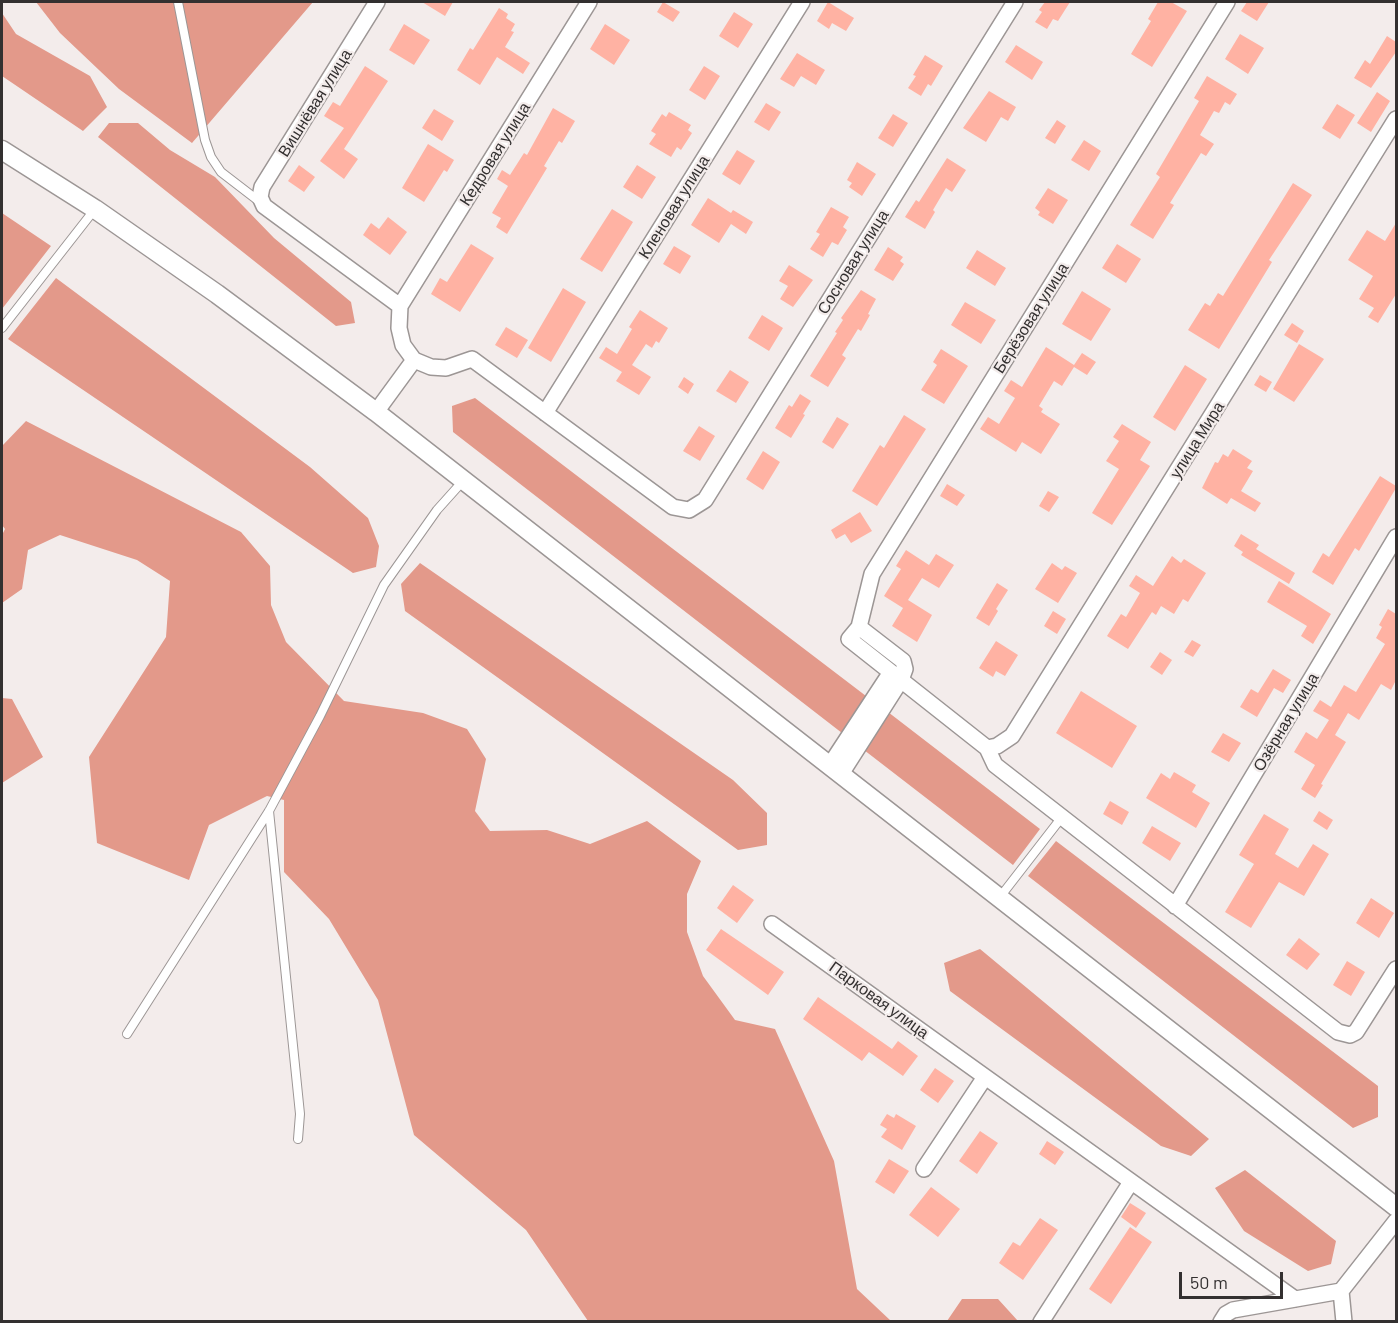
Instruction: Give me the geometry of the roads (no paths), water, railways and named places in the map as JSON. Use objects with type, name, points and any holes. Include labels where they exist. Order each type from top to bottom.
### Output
[{"type":"street","name":"Вишнёвая улица","points":[[264,206],[260,197],[262,187],[377,2]]},
{"type":"street","name":"Кедровая улица","points":[[400,306],[589,2]]},
{"type":"street","name":"Кленовая улица","points":[[545,413],[802,2]]},
{"type":"street","name":"Сосновая улица","points":[[545,413],[673,507],[689,510],[705,500],[1015,2]]},
{"type":"street","name":"Берёзовая улица","points":[[896,676],[905,669],[903,661],[854,633],[872,574],[1227,2]]},
{"type":"street","name":"улица Мира","points":[[987,748],[997,746],[1012,736],[1396,120]]},
{"type":"street","points":[[2,150],[95,209],[217,294],[376,412],[1396,1207]]},
{"type":"street","points":[[264,206],[400,306],[398,316],[403,345],[414,360],[431,367],[446,368],[472,359],[545,413]]},
{"type":"street","points":[[376,412],[414,360]]},
{"type":"street","name":"Озёрная улица","points":[[1175,906],[1396,537]]},
{"type":"street","points":[[836,770],[896,676],[987,748],[996,765],[1338,1032],[1350,1035],[1362,1026],[1396,969]]},
{"type":"street","name":"Парковая улица","points":[[772,924],[1295,1299]]},
{"type":"street","points":[[924,1169],[985,1077]]},
{"type":"street","points":[[1041,1322],[1131,1182]]},
{"type":"street","points":[[1221,1322],[1226,1314],[1233,1310],[1341,1291],[1396,1221]]},
{"type":"street","points":[[1341,1291],[1344,1322]]},
{"type":"lane","points":[[178,2],[205,140],[211,157],[221,172],[264,206]]},
{"type":"lane","points":[[2,328],[95,209]]},
{"type":"lane","points":[[127,1034],[269,811],[320,716],[384,585],[437,510],[464,480]]},
{"type":"lane","points":[[269,811],[300,1114],[298,1139]]},
{"type":"lane","points":[[1000,897],[1062,817]]}]
